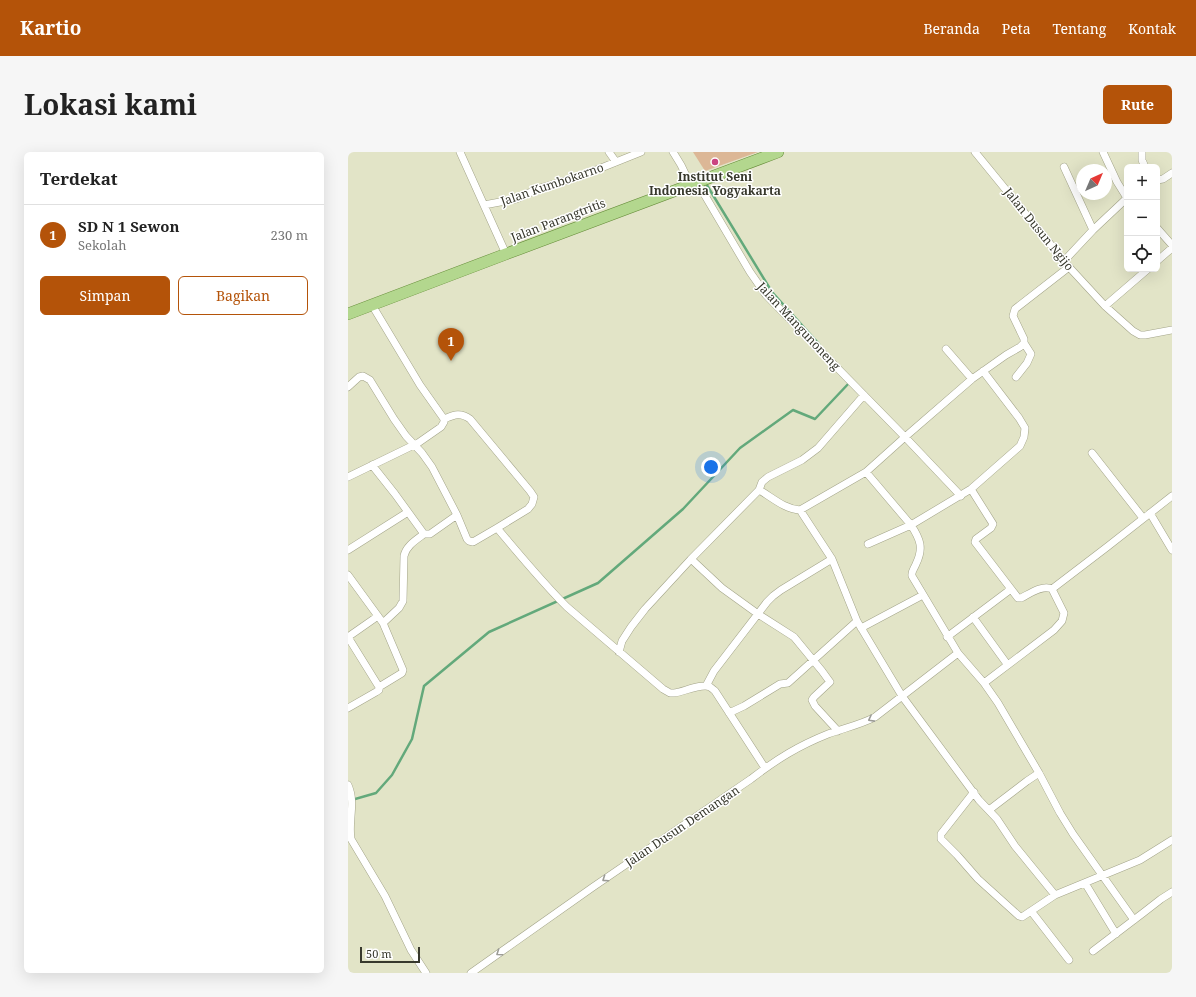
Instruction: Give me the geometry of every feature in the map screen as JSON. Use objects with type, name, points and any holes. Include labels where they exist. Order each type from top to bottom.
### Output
[{"type":"main road","name":"Jalan Parangtritis","points":[[348,314],[778,152]]},
{"type":"street","points":[[460,152],[506,254]]},
{"type":"street","points":[[609,152],[616,162]]},
{"type":"street","name":"Jalan Kumbokarno","points":[[484,205],[516,199],[540,188],[581,176],[641,152]]},
{"type":"street","points":[[673,152],[693,183]]},
{"type":"street","name":"Jalan Dusun Ngijo","points":[[975,152],[1069,267],[1105,306],[1133,331],[1140,335],[1172,330]]},
{"type":"street","points":[[1103,152],[1124,193]]},
{"type":"street","points":[[1142,152],[1144,164]]},
{"type":"street","points":[[1064,167],[1093,230]]},
{"type":"street","points":[[1160,180],[1172,173]]},
{"type":"street","name":"Jalan Mangunoneng","points":[[693,183],[766,295],[905,436],[961,496]]},
{"type":"street","points":[[1064,261],[1093,230],[1125,200]]},
{"type":"street","points":[[1160,231],[1172,245]]},
{"type":"street","points":[[1160,258],[1172,248]]},
{"type":"street","points":[[1016,376],[1030,358],[1030,354],[1013,316],[1015,309],[1069,267]]},
{"type":"street","points":[[1105,306],[1145,272]]},
{"type":"street","points":[[348,477],[414,445],[444,424],[444,419],[420,385],[372,305]]},
{"type":"street","points":[[759,490],[790,508],[800,510],[866,472],[905,436],[972,379],[1024,343]]},
{"type":"street","points":[[946,348],[972,379]]},
{"type":"street","points":[[868,544],[911,525],[961,496],[1020,446],[1024,437],[1025,428],[983,371]]},
{"type":"street","points":[[349,384],[363,376],[370,380],[394,420],[432,467],[457,515],[467,539],[473,542],[528,509],[532,504],[534,497],[470,419],[462,414],[457,414],[444,419]]},
{"type":"street","points":[[619,652],[622,641],[645,610],[691,559],[759,490],[762,482],[768,477],[802,460],[818,448],[864,395]]},
{"type":"street","points":[[1092,454],[1143,518]]},
{"type":"street","points":[[372,465],[424,534]]},
{"type":"street","points":[[866,472],[917,534],[921,547],[920,555],[911,575],[947,637],[958,654],[984,683],[1010,721],[1063,818],[1134,920]]},
{"type":"street","points":[[971,489],[993,524],[991,528],[976,539],[976,542],[1020,598],[1049,587],[1052,589],[1064,613],[1062,621],[1054,630],[1007,664],[984,683]]},
{"type":"street","points":[[1052,589],[1172,496]]},
{"type":"street","points":[[800,510],[832,559],[857,621],[902,696],[974,792],[997,819],[1015,846],[1055,895]]},
{"type":"street","points":[[348,550],[408,512]]},
{"type":"street","points":[[1150,513],[1172,550]]},
{"type":"street","points":[[383,623],[399,608],[404,601],[405,551],[424,534],[430,534],[457,515]]},
{"type":"street","points":[[498,528],[521,557],[567,607],[666,692],[678,693],[701,686],[710,687],[715,691],[765,768]]},
{"type":"street","points":[[691,559],[722,588],[758,614],[794,637],[814,660],[830,682],[814,697],[812,700],[813,703],[838,730]]},
{"type":"street","points":[[706,686],[714,671],[767,602],[773,596],[832,559]]},
{"type":"street","points":[[348,575],[383,623],[403,672],[380,687],[376,692],[348,708]]},
{"type":"street","points":[[947,637],[1012,589]]},
{"type":"street","points":[[861,628],[923,596]]},
{"type":"street","points":[[378,616],[348,637],[380,687]]},
{"type":"street","points":[[973,617],[1007,664]]},
{"type":"street","points":[[729,713],[744,706],[780,684],[788,683],[857,621]]},
{"type":"street","name":"Jalan Dusun Demangan","points":[[471,973],[772,763],[802,745],[875,717],[958,654]]},
{"type":"street","points":[[989,810],[1027,780],[1039,773]]},
{"type":"street","points":[[349,786],[352,802],[349,824],[351,839],[385,896],[411,950],[426,973]]},
{"type":"street","points":[[974,792],[941,834],[941,839],[978,879],[1019,916],[1024,916],[1055,895],[1140,860],[1172,840]]},
{"type":"street","points":[[1085,882],[1116,934]]},
{"type":"street","points":[[1093,951],[1160,899],[1172,892]]},
{"type":"street","points":[[1031,911],[1069,960]]},
{"type":"shaded area","name":"Institut Seni Indonesia Yogyakarta","points":[[693,152],[758,152],[705,171]]},
{"type":"waterway","points":[[705,182],[772,292],[819,344]]},
{"type":"waterway","points":[[348,801],[376,793],[392,775],[412,739],[424,686],[489,632],[598,583],[683,509],[740,448],[793,410],[815,419],[850,382]]},
{"type":"place","name":"Institut Seni Indonesia Yogyakarta","points":[[715,162]]},
{"type":"place","name":"SD N 1 Sewon","points":[[451,361]]}]
